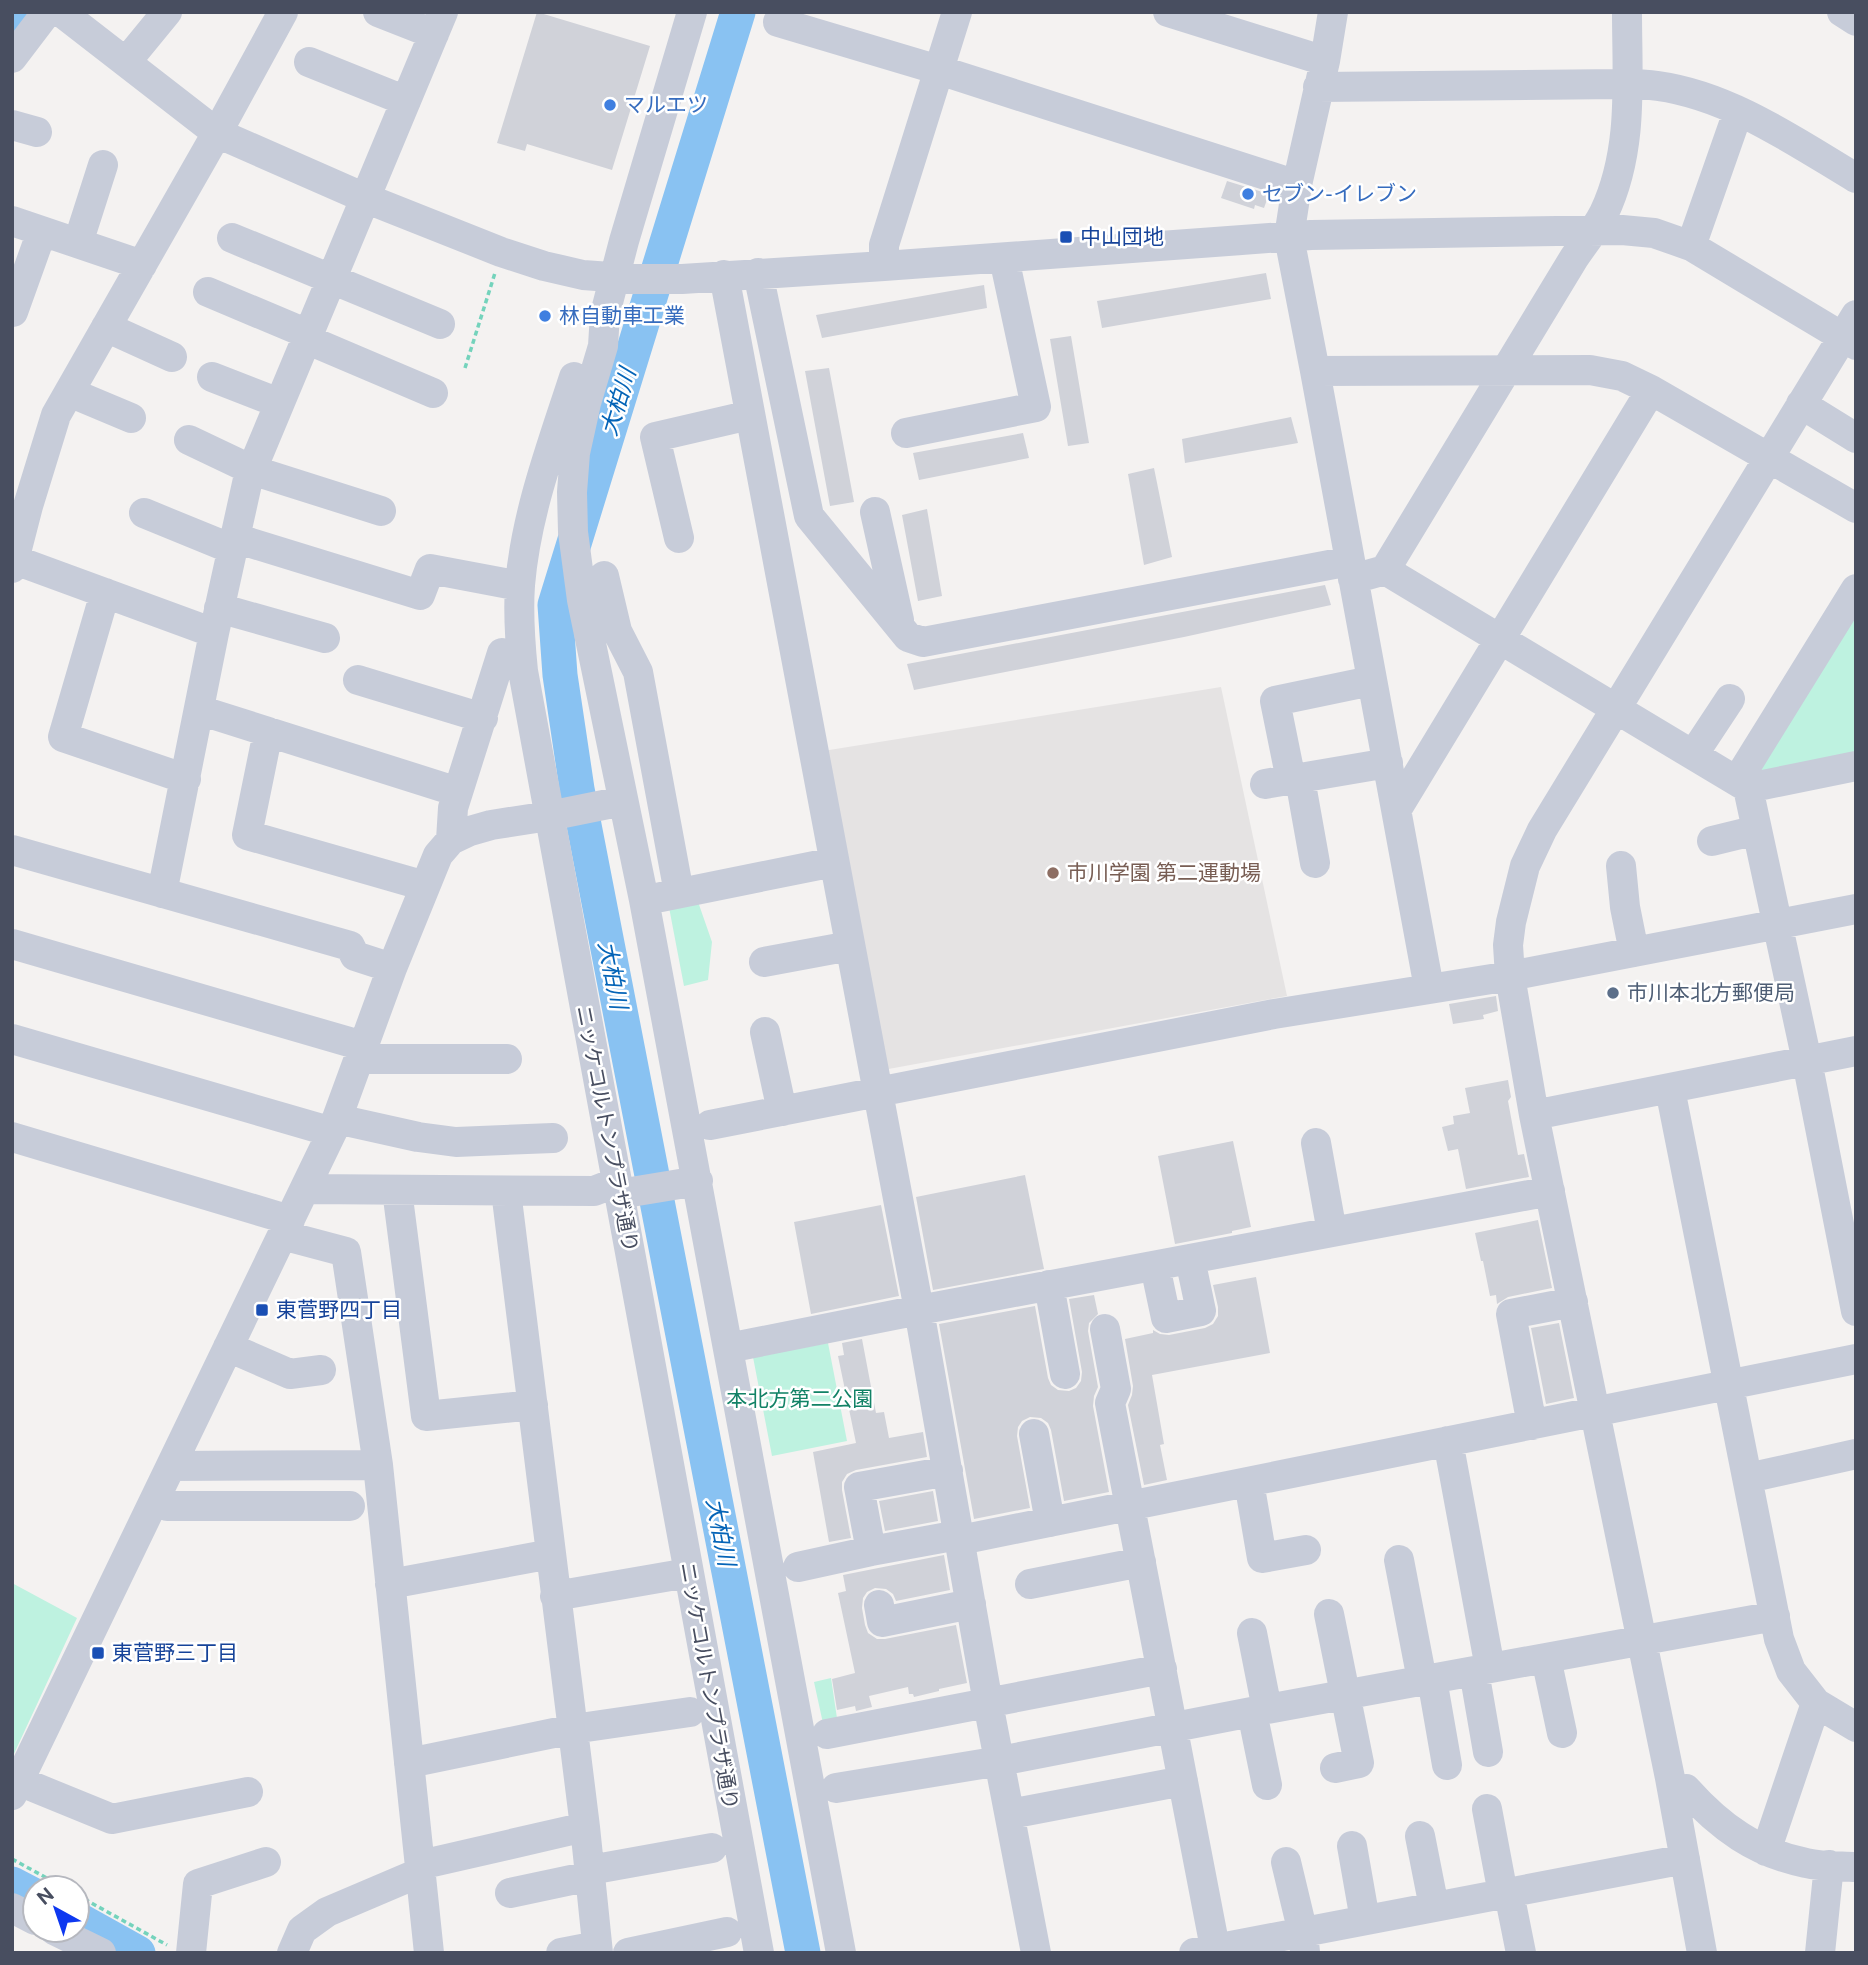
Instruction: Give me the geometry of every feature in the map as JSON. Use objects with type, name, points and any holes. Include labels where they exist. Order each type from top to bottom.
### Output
[{"type":"street","points":[[12,58],[47,12]]},
{"type":"street","points":[[61,12],[217,134],[365,198],[501,252],[583,275],[626,279],[682,279],[1289,237],[1594,229],[1654,233],[1690,246],[1851,332],[1801,404],[1542,830],[1525,866],[1508,946],[1510,976],[1534,1115],[1673,1791],[1703,1953]]},
{"type":"street","points":[[126,62],[167,12]]},
{"type":"street","points":[[283,12],[217,134],[56,415],[20,504],[13,564],[104,593],[217,620],[326,638]]},
{"type":"street","points":[[162,893],[248,479],[438,23],[378,12]]},
{"type":"street","name":"ニッケコルトンプラザ通り","points":[[692,12],[626,279],[585,344],[540,481],[527,537],[520,586],[519,629],[523,671],[557,815],[618,1188],[758,1953]]},
{"type":"street","points":[[884,266],[884,245],[957,12]]},
{"type":"street","points":[[1168,12],[1321,74],[1627,84],[1657,86],[1693,94],[1772,128],[1856,178]]},
{"type":"street","points":[[1333,12],[1297,185],[1289,237],[1429,988]]},
{"type":"street","points":[[1385,570],[1574,258],[1603,215],[1620,171],[1628,118],[1627,12]]},
{"type":"street","points":[[1842,12],[1856,21]]},
{"type":"street","points":[[778,22],[939,70],[1297,185]]},
{"type":"street","points":[[309,62],[406,102]]},
{"type":"street","points":[[1690,246],[1738,112]]},
{"type":"street","points":[[78,243],[103,165]]},
{"type":"street","points":[[12,221],[142,265]]},
{"type":"street","points":[[13,312],[42,231]]},
{"type":"street","points":[[232,238],[440,324]]},
{"type":"street","points":[[906,433],[1037,407],[1004,258]]},
{"type":"street","points":[[758,273],[809,516],[908,637],[923,642],[1352,570],[1385,570],[1743,785],[1856,766]]},
{"type":"street","points":[[724,275],[919,1310],[1036,1953]]},
{"type":"street","points":[[208,292],[433,393]]},
{"type":"street","name":"ニッケコルトンプラザ通り","points":[[605,314],[603,346],[575,453],[572,492],[577,569],[617,802],[644,900],[841,1953]]},
{"type":"street","points":[[106,327],[172,357]]},
{"type":"street","points":[[1315,371],[1590,370],[1622,376],[1770,457],[1856,508]]},
{"type":"street","points":[[212,377],[279,403]]},
{"type":"street","points":[[1397,808],[1651,390]]},
{"type":"street","points":[[69,392],[131,418]]},
{"type":"street","points":[[1801,404],[1856,438]]},
{"type":"street","points":[[679,538],[655,437],[750,415]]},
{"type":"street","points":[[189,440],[252,470],[381,511]]},
{"type":"street","points":[[875,512],[901,628]]},
{"type":"street","points":[[144,513],[234,543],[420,595],[430,569],[520,586]]},
{"type":"street","points":[[604,576],[617,631],[638,672],[679,893]]},
{"type":"street","points":[[1856,589],[1743,785],[1757,830],[1807,1061],[1856,1311]]},
{"type":"street","points":[[104,593],[63,737],[186,779]]},
{"type":"street","points":[[451,840],[453,808],[502,653]]},
{"type":"street","points":[[358,680],[482,718]]},
{"type":"street","points":[[1315,863],[1286,781],[1275,701],[1371,681]]},
{"type":"street","points":[[1693,755],[1730,699]]},
{"type":"street","points":[[199,710],[458,792]]},
{"type":"street","points":[[268,732],[247,835],[425,886]]},
{"type":"street","points":[[1286,781],[1388,763]]},
{"type":"street","points":[[248,1791],[112,1819],[16,1788],[334,1126],[392,968],[438,855],[451,840],[470,831],[617,802]]},
{"type":"street","points":[[1712,841],[1757,830]]},
{"type":"street","points":[[12,850],[350,946],[355,956],[392,968]]},
{"type":"street","points":[[644,900],[834,862]]},
{"type":"street","points":[[1621,866],[1625,907],[1634,952]]},
{"type":"street","points":[[710,1125],[1274,1014],[1510,976],[1856,909]]},
{"type":"street","points":[[12,944],[361,1053],[506,1059]]},
{"type":"street","points":[[764,962],[850,946]]},
{"type":"street","points":[[765,1032],[782,1111]]},
{"type":"street","points":[[12,1039],[334,1126],[456,1142],[553,1138]]},
{"type":"street","points":[[1534,1115],[1856,1051]]},
{"type":"street","points":[[1670,1089],[1779,1639],[1791,1671],[1816,1703],[1856,1727]]},
{"type":"street","points":[[12,1138],[286,1227],[346,1252],[377,1465],[429,1953]]},
{"type":"street","points":[[1316,1143],[1332,1232]]},
{"type":"street","points":[[305,1189],[594,1191],[698,1181]]},
{"type":"street","points":[[397,1190],[426,1416],[533,1405]]},
{"type":"street","points":[[506,1191],[585,1827],[597,1950],[561,1953]]},
{"type":"street","points":[[728,1348],[1550,1191]]},
{"type":"street","points":[[1155,1266],[1166,1318],[1200,1311],[1191,1259]]},
{"type":"street","points":[[1049,1286],[1066,1374]]},
{"type":"street","points":[[1532,1425],[1511,1314],[1573,1302]]},
{"type":"street","points":[[1105,1329],[1116,1389],[1110,1403],[1183,1781],[1208,1951],[1304,1943],[1365,1920],[1685,1859]]},
{"type":"street","points":[[228,1347],[290,1374],[321,1370]]},
{"type":"street","points":[[798,1567],[953,1536],[960,1540],[1130,1507],[1856,1359]]},
{"type":"street","points":[[1034,1434],[1050,1522]]},
{"type":"street","points":[[1448,1441],[1482,1670],[1488,1752]]},
{"type":"street","points":[[1748,1478],[1856,1454]]},
{"type":"street","points":[[171,1466],[377,1465]]},
{"type":"street","points":[[871,1551],[859,1487],[948,1471]]},
{"type":"street","points":[[1249,1482],[1262,1558],[1306,1550]]},
{"type":"street","points":[[158,1493],[167,1506],[349,1506]]},
{"type":"street","points":[[390,1584],[551,1553]]},
{"type":"street","points":[[1399,1560],[1447,1765]]},
{"type":"street","points":[[1030,1584],[1141,1562]]},
{"type":"street","points":[[555,1596],[688,1573]]},
{"type":"street","points":[[879,1605],[882,1622],[971,1605]]},
{"type":"street","points":[[1329,1614],[1359,1763],[1335,1768]]},
{"type":"street","points":[[836,1788],[1000,1761],[1775,1616]]},
{"type":"street","points":[[1252,1633],[1267,1785]]},
{"type":"street","points":[[1546,1658],[1562,1733]]},
{"type":"street","points":[[827,1734],[1162,1670]]},
{"type":"street","points":[[1766,1851],[1816,1703]]},
{"type":"street","points":[[409,1763],[573,1729],[690,1712]]},
{"type":"street","points":[[1010,1814],[1183,1781]]},
{"type":"street","points":[[1673,1791],[1686,1789],[1725,1827],[1760,1849],[1807,1864],[1842,1866],[1820,1953]]},
{"type":"street","points":[[1487,1809],[1521,1953]]},
{"type":"street","points":[[292,1953],[302,1930],[327,1912],[420,1869],[585,1827]]},
{"type":"street","points":[[1420,1836],[1434,1907]]},
{"type":"street","points":[[1352,1846],[1365,1920]]},
{"type":"street","points":[[510,1893],[590,1873],[712,1848]]},
{"type":"street","points":[[180,1950],[198,1884],[266,1861]]},
{"type":"street","points":[[1286,1862],[1304,1943]]},
{"type":"street","points":[[628,1953],[727,1932]]},
{"type":"street","points":[[77,1944],[100,1953]]},
{"type":"path","points":[[464,368],[501,252]]},
{"type":"path","points":[[12,1859],[39,1874]]},
{"type":"path","points":[[91,1902],[180,1950]]},
{"type":"shaded area","name":"市川学園 第二運動場","points":[[1221,687],[1287,996],[883,1070],[823,751]]},
{"type":"green space","points":[[1856,603],[1856,757],[1752,778]]},
{"type":"green space","points":[[696,896],[712,942],[708,980],[684,986],[668,902]]},
{"type":"green space","name":"本北方第二公園","points":[[828,1343],[847,1441],[772,1456],[753,1357]]},
{"type":"green space","points":[[12,1583],[77,1618],[12,1758]]},
{"type":"green space","points":[[831,1678],[838,1725],[824,1728],[814,1682]]},
{"type":"building","points":[[537,12],[650,46],[612,170],[527,144],[525,151],[497,143]]},
{"type":"building","points":[[1227,181],[1269,194],[1264,208],[1255,205],[1254,209],[1221,198]]},
{"type":"building","points":[[1266,273],[1271,299],[1102,328],[1097,301]]},
{"type":"building","points":[[984,285],[987,308],[822,338],[816,315]]},
{"type":"building","points":[[1071,336],[1089,443],[1068,446],[1050,339]]},
{"type":"building","points":[[829,368],[854,502],[830,506],[805,371]]},
{"type":"building","points":[[1291,417],[1298,443],[1185,463],[1182,439]]},
{"type":"building","points":[[1023,433],[1029,458],[919,480],[913,453]]},
{"type":"building","points":[[1154,468],[1172,557],[1144,565],[1128,474]]},
{"type":"building","points":[[927,509],[942,596],[918,601],[902,515]]},
{"type":"building","points":[[1325,585],[1331,605],[914,690],[907,664]]},
{"type":"building","points":[[1496,996],[1498,1011],[1483,1015],[1484,1019],[1453,1024],[1449,1004]]},
{"type":"building","points":[[1508,1080],[1511,1097],[1508,1101],[1518,1155],[1524,1154],[1529,1177],[1466,1189],[1458,1149],[1448,1151],[1442,1127],[1454,1124],[1453,1116],[1470,1113],[1465,1088]]},
{"type":"building","points":[[1233,1141],[1251,1227],[1175,1244],[1158,1156]]},
{"type":"building","points":[[1025,1175],[1044,1269],[933,1290],[916,1197]]},
{"type":"building","points":[[881,1205],[899,1296],[811,1314],[794,1222]]},
{"type":"building","points":[[1538,1220],[1552,1288],[1508,1297],[1497,1304],[1496,1295],[1490,1296],[1475,1233]]},
{"type":"building","points":[[1256,1277],[1270,1353],[1152,1375],[1164,1444],[1160,1445],[1167,1480],[1144,1485],[1128,1405],[1133,1386],[1125,1339],[1153,1333],[1153,1330],[1169,1335],[1205,1328],[1213,1324],[1218,1316],[1213,1285]]},
{"type":"building","points":[[1094,1295],[1098,1314],[1089,1323],[1088,1331],[1098,1387],[1093,1406],[1109,1492],[1064,1501],[1051,1430],[1048,1423],[1041,1418],[1030,1417],[1022,1421],[1017,1436],[1030,1508],[974,1519],[939,1324],[1035,1306],[1048,1378],[1051,1385],[1058,1390],[1069,1391],[1076,1388],[1081,1381],[1082,1372],[1069,1299]]},
{"type":"building","points":[[1559,1323],[1574,1398],[1546,1404],[1531,1328]]},
{"type":"building","points":[[862,1339],[876,1413],[884,1412],[889,1438],[923,1432],[927,1457],[847,1474],[842,1482],[842,1490],[851,1538],[829,1542],[813,1452],[856,1443],[838,1356],[844,1355],[842,1343]]},
{"type":"building","points":[[933,1491],[938,1521],[885,1531],[879,1501]]},
{"type":"building","points":[[944,1555],[950,1590],[896,1601],[893,1594],[886,1589],[875,1588],[863,1598],[865,1625],[868,1633],[877,1639],[885,1639],[956,1625],[967,1683],[914,1697],[909,1694],[908,1687],[869,1696],[872,1707],[856,1711],[855,1706],[837,1710],[832,1679],[855,1673],[838,1593],[846,1591],[843,1575]]},
{"type":"waterway","points":[[12,27],[24,12]]},
{"type":"waterway","name":"大柏川","points":[[738,12],[555,605],[560,675],[577,789],[803,1953]]},
{"type":"waterway","points":[[12,1884],[21,1889]]},
{"type":"waterway","points":[[91,1927],[138,1953]]},
{"type":"place","name":"マルエツ","points":[[610,105]]},
{"type":"place","name":"セブン-イレブン","points":[[1248,194]]},
{"type":"place","name":"中山団地","points":[[1066,237]]},
{"type":"place","name":"林自動車工業","points":[[545,316]]},
{"type":"place","name":"市川学園 第二運動場","points":[[1053,873]]},
{"type":"place","name":"市川本北方郵便局","points":[[1613,993]]},
{"type":"place","name":"東菅野四丁目","points":[[262,1310]]},
{"type":"place","name":"東菅野三丁目","points":[[98,1653]]}]
